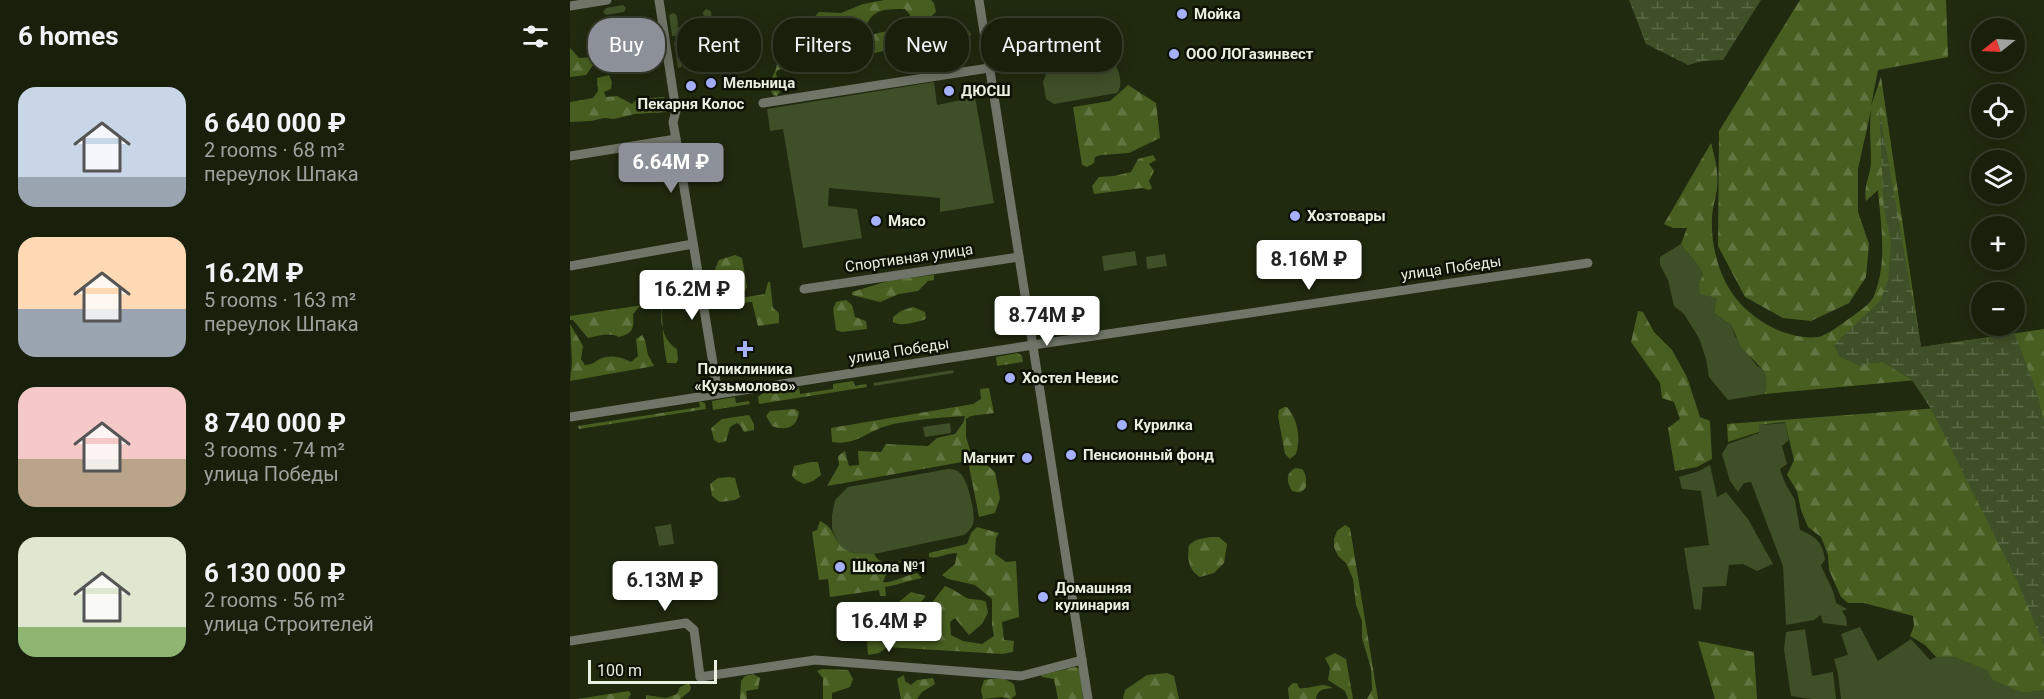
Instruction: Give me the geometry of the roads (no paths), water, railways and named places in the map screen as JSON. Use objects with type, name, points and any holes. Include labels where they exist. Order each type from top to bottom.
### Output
[{"type":"street","points":[[570,6],[607,0]]},
{"type":"street","points":[[659,0],[675,111],[676,139],[718,394]]},
{"type":"street","points":[[979,0],[982,18]]},
{"type":"street","points":[[763,103],[981,69]]},
{"type":"street","points":[[990,72],[1088,699]]},
{"type":"street","points":[[570,156],[676,139]]},
{"type":"street","points":[[570,266],[693,244]]},
{"type":"street","name":"Спортивная улица","points":[[804,289],[1019,257]]},
{"type":"street","name":"улица Победы","points":[[570,417],[1033,345],[1588,263]]},
{"type":"street","points":[[570,641],[686,623],[694,630],[700,676],[815,660],[1021,676],[1082,660]]},
{"type":"place","name":"Мойка","points":[[1182,14]]},
{"type":"place","name":"ООО ЛОГазинвест","points":[[1174,54]]},
{"type":"place","name":"Мельница","points":[[711,83]]},
{"type":"place","name":"Пекарня Колос","points":[[691,86]]},
{"type":"place","name":"ДЮСШ","points":[[949,91]]},
{"type":"place","name":"Хозтовары","points":[[1295,216]]},
{"type":"place","name":"Мясо","points":[[876,221]]},
{"type":"place","name":"Поликлиника «Кузьмолово»","points":[[745,349]]},
{"type":"place","name":"Хостел Невис","points":[[1010,378]]},
{"type":"place","name":"Курилка","points":[[1122,425]]},
{"type":"place","name":"Пенсионный фонд","points":[[1071,455]]},
{"type":"place","name":"Магнит","points":[[1027,458]]},
{"type":"place","name":"Школа №1","points":[[840,567]]},
{"type":"place","name":"Домашняя кулинария","points":[[1043,597]]}]
